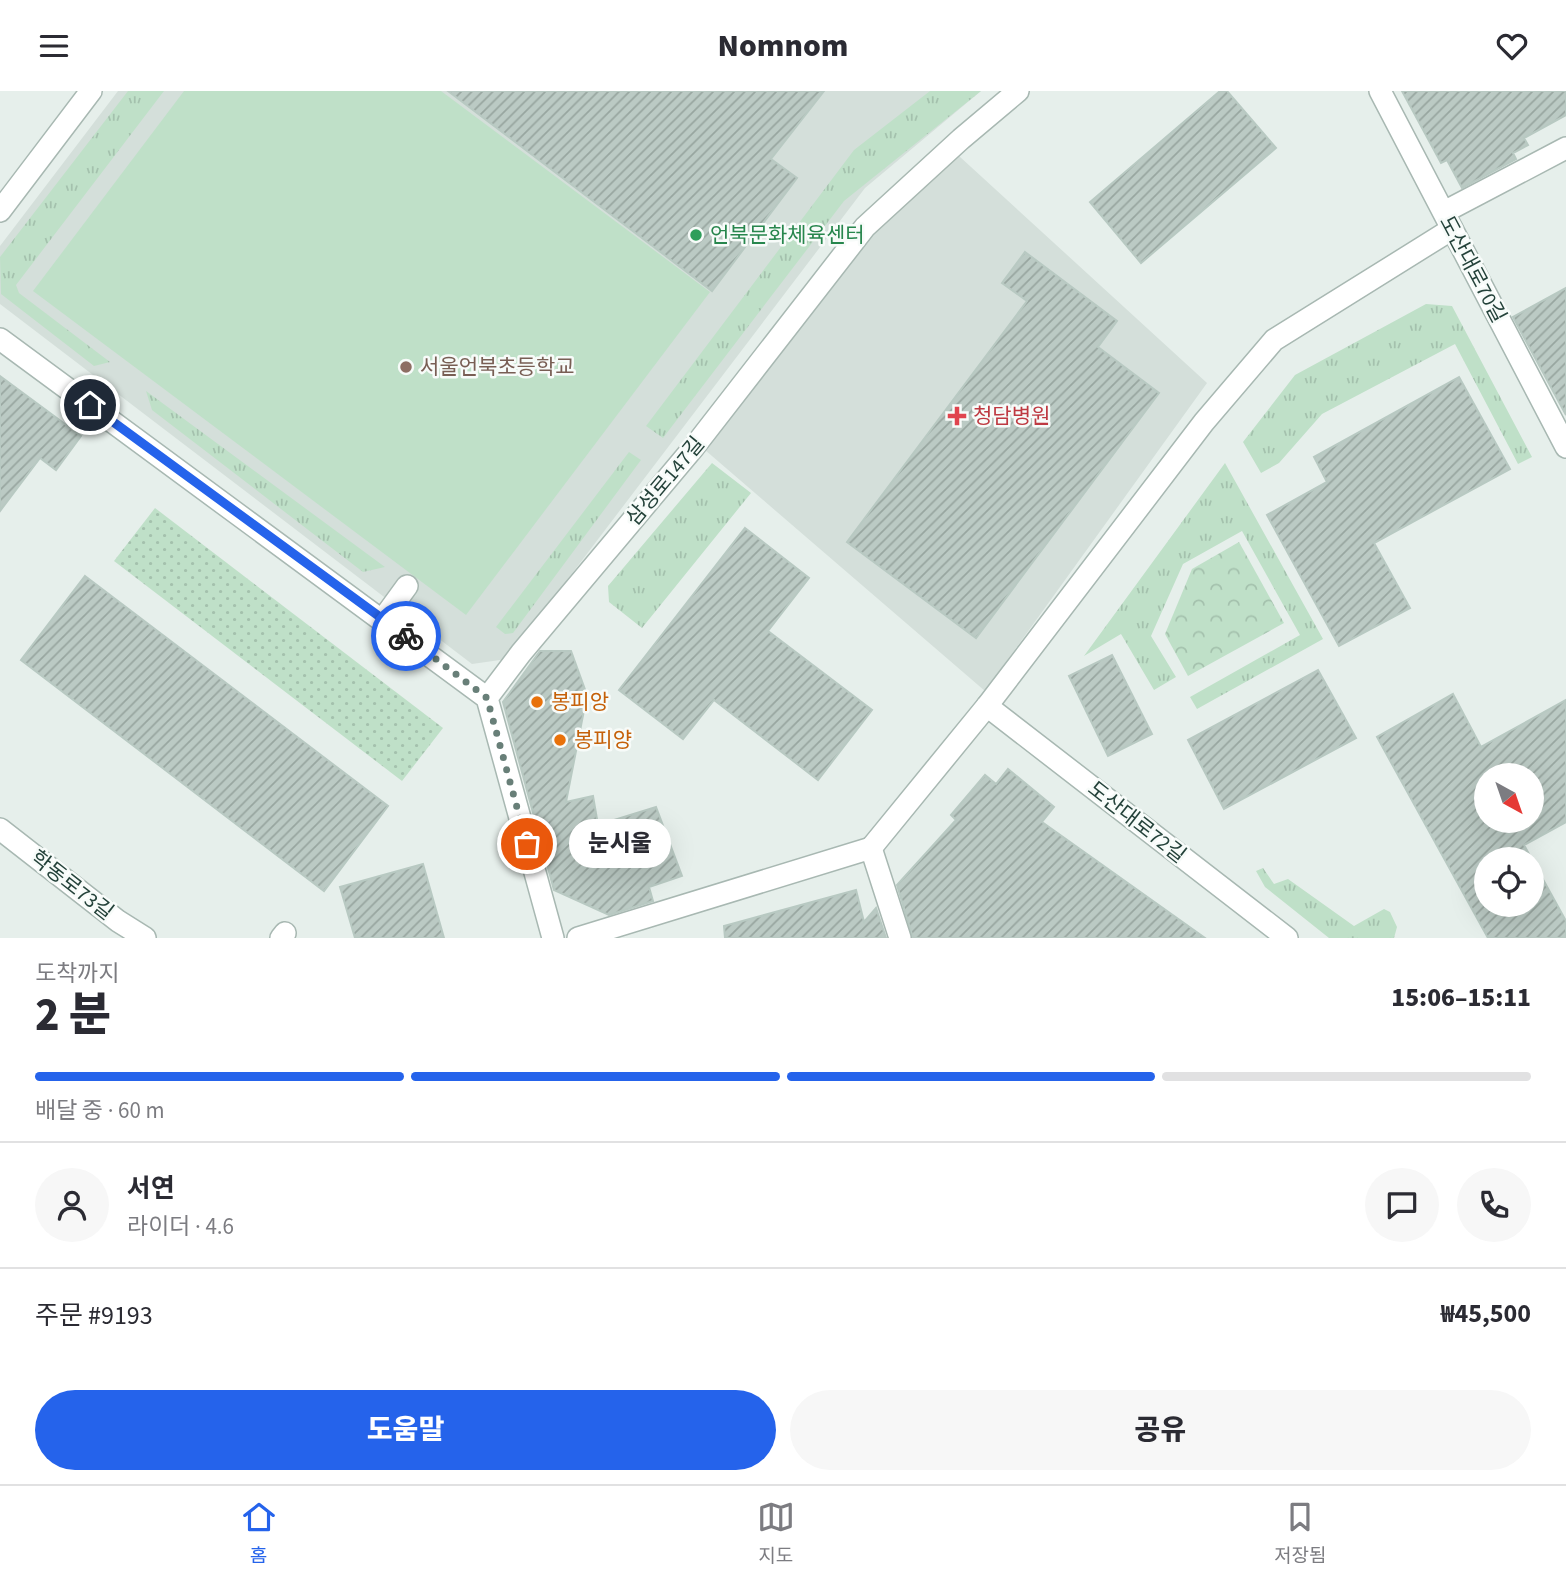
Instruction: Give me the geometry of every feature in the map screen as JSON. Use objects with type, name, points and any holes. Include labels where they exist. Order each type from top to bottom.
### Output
[{"type":"street","points":[[0,211],[91,91]]},
{"type":"street","name":"삼성로147길","points":[[487,698],[521,653],[694,447],[865,227],[1018,91]]},
{"type":"street","name":"도산대로70길","points":[[1380,91],[1566,447]]},
{"type":"street","points":[[578,938],[870,848],[987,706],[1204,422],[1274,340],[1448,221],[1566,148]]},
{"type":"street","points":[[0,339],[487,698],[553,938]]},
{"type":"street","points":[[383,619],[407,586]]},
{"type":"street","name":"도산대로72길","points":[[987,706],[1287,938]]},
{"type":"street","name":"학동로73길","points":[[0,829],[118,921],[145,938]]},
{"type":"street","points":[[870,848],[900,938]]},
{"type":"street","points":[[281,938],[285,933],[287,938]]},
{"type":"shaded area","name":"서울언북초등학교","points":[[118,91],[981,91],[865,188],[507,659],[472,664],[0,304],[0,246]]},
{"type":"shaded area","name":"청담병원","points":[[959,156],[1207,383],[985,691],[705,450],[870,232]]},
{"type":"green space","points":[[128,91],[164,91],[16,285],[19,293],[110,362],[94,366],[1,294],[0,257]]},
{"type":"green space","name":"서울언북초등학교","points":[[184,91],[441,91],[710,292],[466,615],[33,291]]},
{"type":"green space","points":[[930,91],[981,91],[844,201],[663,438],[646,426],[854,150]]},
{"type":"green space","points":[[1426,304],[1452,306],[1532,457],[1518,464],[1455,344],[1322,414],[1279,463],[1261,473],[1243,442],[1295,375]]},
{"type":"green space","points":[[146,391],[385,567],[363,572],[152,410]]},
{"type":"green space","points":[[629,452],[641,460],[513,633],[505,634],[496,627]]},
{"type":"green space","points":[[712,463],[751,493],[642,628],[609,602],[608,586]]},
{"type":"green space","points":[[1225,463],[1323,639],[1197,709],[1190,697],[1300,635],[1242,531],[1183,564],[1151,636],[1176,677],[1154,690],[1121,634],[1084,656]]},
{"type":"green space","points":[[155,508],[443,728],[402,781],[114,561]]},
{"type":"green space","points":[[1239,542],[1284,623],[1188,676],[1165,634],[1192,569]]},
{"type":"green space","points":[[1263,868],[1274,884],[1288,879],[1354,926],[1384,909],[1390,912],[1397,927],[1394,938],[1329,938],[1265,887],[1256,871]]},
{"type":"building","name":"언북문화체육센터","points":[[448,91],[824,91],[771,159],[797,178],[712,291]]},
{"type":"building","points":[[1220,91],[1227,91],[1276,148],[1141,263],[1090,202]]},
{"type":"building","points":[[1402,91],[1566,91],[1566,115],[1524,138],[1528,145],[1513,153],[1516,159],[1462,188],[1447,160],[1441,163]]},
{"type":"building","points":[[1025,252],[1117,321],[1098,347],[1159,393],[976,638],[847,542],[1027,301],[1002,283]]},
{"type":"building","points":[[1566,288],[1566,415],[1513,317]]},
{"type":"building","points":[[0,376],[81,436],[56,470],[40,458],[0,511]]},
{"type":"building","points":[[1459,377],[1510,469],[1374,543],[1410,608],[1339,646],[1267,515],[1327,482],[1314,457]]},
{"type":"building","points":[[745,528],[809,578],[768,631],[872,710],[818,780],[714,700],[683,739],[619,690]]},
{"type":"building","points":[[85,576],[388,806],[324,891],[21,660]]},
{"type":"building","points":[[540,651],[571,651],[587,695],[566,802],[593,796],[598,825],[656,807],[682,876],[649,887],[653,901],[609,915],[554,890],[503,702]]},
{"type":"building","points":[[1112,655],[1152,734],[1108,756],[1069,676]]},
{"type":"building","points":[[1318,670],[1356,738],[1224,809],[1188,740]]},
{"type":"building","points":[[1453,694],[1481,747],[1566,700],[1566,822],[1524,845],[1525,847],[1474,847],[1474,913],[1377,737]]},
{"type":"building","points":[[1008,769],[1054,807],[1042,822],[1205,938],[913,938],[897,885],[956,820],[951,815],[985,775],[996,784]]},
{"type":"building","points":[[423,864],[444,938],[355,938],[340,887]]},
{"type":"building","points":[[1544,881],[1566,921],[1566,938],[1488,938],[1476,917],[1544,917]]},
{"type":"building","points":[[856,890],[864,922],[876,908],[886,938],[725,938],[724,926]]},
{"type":"way so far","points":[[406,636],[487,698],[527,844]]},
{"type":"place","name":"언북문화체육센터","points":[[696,235]]},
{"type":"place","name":"서울언북초등학교","points":[[406,367]]},
{"type":"place","name":"청담병원","points":[[957,416]]},
{"type":"place","name":"봉피앙","points":[[537,702]]},
{"type":"place","name":"봉피양","points":[[560,740]]},
{"type":"place","name":"눈시울","points":[[527,844]]},
{"type":"route","points":[[90,405],[406,636]]}]
